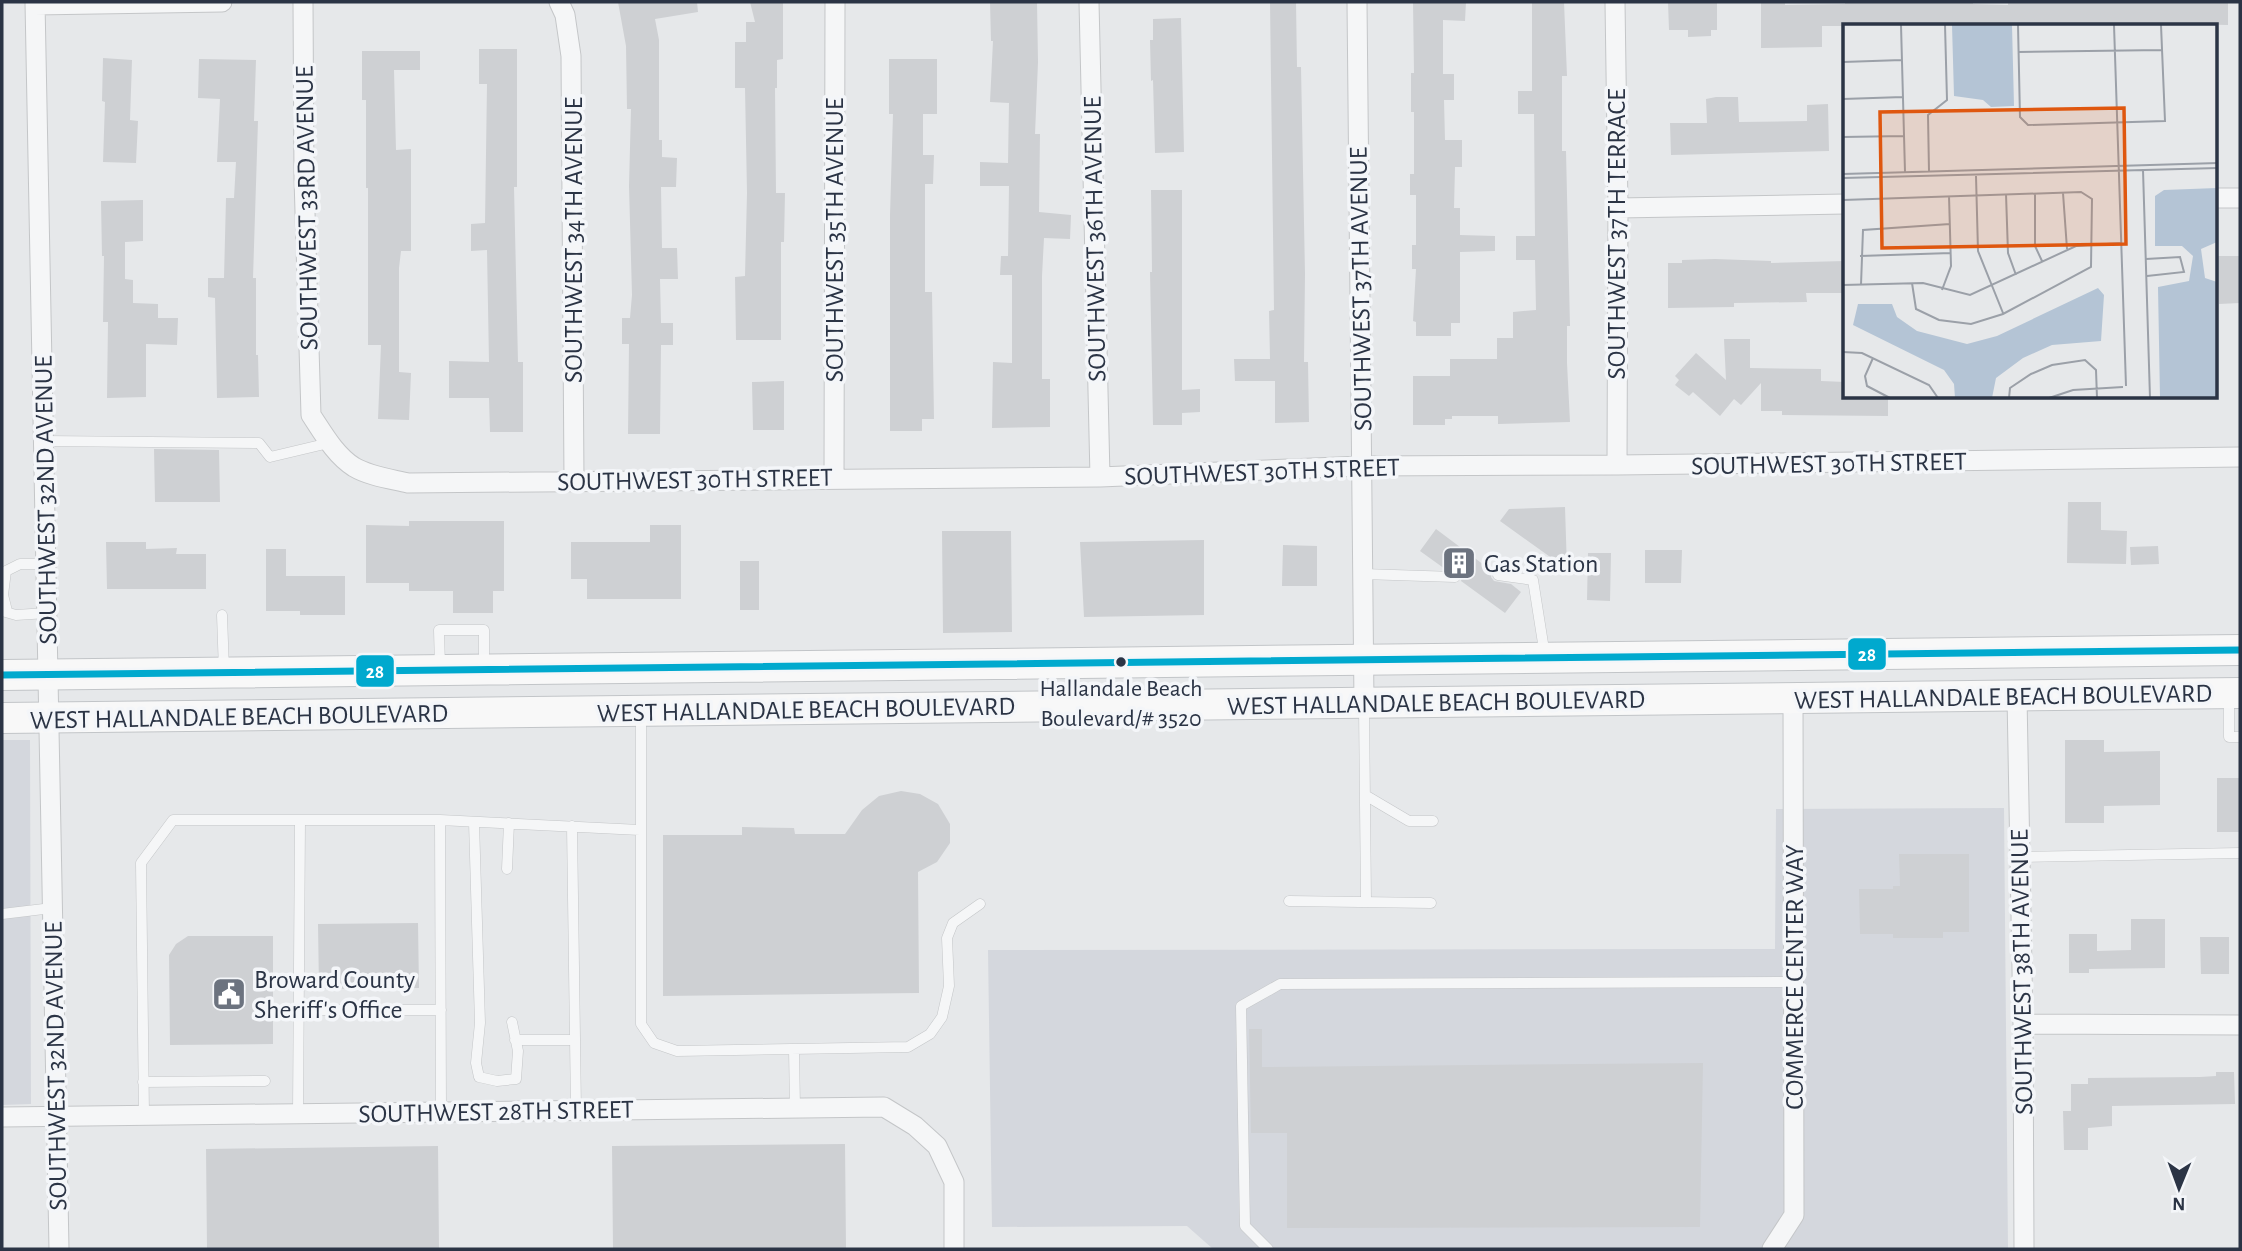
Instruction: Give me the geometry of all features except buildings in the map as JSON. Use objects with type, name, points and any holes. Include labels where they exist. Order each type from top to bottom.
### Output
[{"type":"main road","name":"WEST HALLANDALE BEACH BOULEVARD","points":[[2,675],[2240,650]]},
{"type":"main road","points":[[1794,698],[1805,687],[1827,680],[1963,678],[1976,675],[2000,652]]},
{"type":"main road","points":[[641,711],[698,684],[853,682],[897,664]]},
{"type":"main road","points":[[396,714],[443,693],[595,691],[636,667]]},
{"type":"main road","points":[[2017,695],[2067,671],[2237,684]]},
{"type":"main road","name":"WEST HALLANDALE BEACH BOULEVARD","points":[[2,718],[2017,695]]},
{"type":"street","points":[[35,3],[222,2]]},
{"type":"street","name":"SOUTHWEST 33RD AVENUE","points":[[303,2],[304,178],[311,415]]},
{"type":"street","name":"SOUTHWEST 34TH AVENUE","points":[[559,2],[565,15],[571,56],[574,480]]},
{"type":"street","name":"SOUTHWEST 35TH AVENUE","points":[[834,477],[835,2]]},
{"type":"street","name":"SOUTHWEST 36TH AVENUE","points":[[1089,2],[1100,477]]},
{"type":"street","name":"SOUTHWEST 37TH AVENUE","points":[[1357,2],[1364,703]]},
{"type":"street","name":"SOUTHWEST 37TH TERRACE","points":[[1615,2],[1618,208],[1617,466]]},
{"type":"street","name":"SOUTHWEST 32ND AVENUE","points":[[35,3],[59,1249]]},
{"type":"street","points":[[2218,198],[2240,198]]},
{"type":"street","points":[[1618,208],[1843,204]]},
{"type":"street","name":"SOUTHWEST 30TH STREET","points":[[311,415],[329,443],[354,467],[408,483],[834,477],[1100,477],[1362,466],[1617,466],[2240,457]]},
{"type":"street","name":"SOUTHWEST 38TH AVENUE","points":[[2017,695],[2024,1249]]},
{"type":"street","name":"COMMERCE CENTER WAY","points":[[1772,1249],[1794,1215],[1794,698]]},
{"type":"street","points":[[2023,1024],[2240,1025]]},
{"type":"street","name":"SOUTHWEST 28TH STREET","points":[[2,1117],[884,1107],[915,1126],[937,1146],[954,1182],[954,1249]]},
{"type":"lane","points":[[44,441],[259,443],[270,457],[329,443]]},
{"type":"lane","points":[[46,564],[20,564],[5,570],[3,595],[4,611],[16,615],[47,613]]},
{"type":"lane","points":[[1363,575],[1455,577]]},
{"type":"lane","points":[[1498,575],[1533,580],[1545,656]]},
{"type":"lane","points":[[222,615],[223,672]]},
{"type":"lane","points":[[440,670],[439,630],[484,629],[484,669]]},
{"type":"lane","points":[[2237,684],[2229,737],[2240,737]]},
{"type":"lane","points":[[1364,703],[1366,901]]},
{"type":"lane","points":[[641,711],[641,1024],[654,1043],[677,1051],[908,1047],[930,1034],[942,1017],[949,986],[947,938],[953,923],[980,904]]},
{"type":"lane","points":[[1365,795],[1409,821],[1433,821]]},
{"type":"lane","points":[[144,1115],[141,863],[173,820],[440,820],[640,830]]},
{"type":"lane","points":[[298,1114],[300,820]]},
{"type":"lane","points":[[440,820],[441,1112]]},
{"type":"lane","points":[[474,822],[480,1023],[476,1063],[479,1077],[497,1081],[516,1079],[518,1051],[512,1022]]},
{"type":"lane","points":[[507,869],[509,823]]},
{"type":"lane","points":[[572,826],[576,1110]]},
{"type":"lane","points":[[2020,857],[2240,853]]},
{"type":"lane","points":[[1289,901],[1431,903]]},
{"type":"lane","points":[[2,914],[52,908]]},
{"type":"lane","points":[[1268,1249],[1245,1226],[1241,1006],[1280,984],[1794,982]]},
{"type":"lane","points":[[299,1010],[441,1010]]},
{"type":"lane","points":[[515,1040],[575,1040]]},
{"type":"lane","points":[[793,1049],[795,1108]]},
{"type":"lane","points":[[144,1082],[265,1081]]},
{"type":"shaded area","points":[[2,740],[30,740],[31,1104],[2,1105]]},
{"type":"shaded area","points":[[2004,808],[2008,1249],[1213,1249],[1187,1226],[992,1227],[988,950],[1775,949],[1776,809]]},
{"type":"transit line","name":"28","points":[[2,675],[2240,650]]},
{"type":"place","name":"Gas Station","points":[[1459,563]]},
{"type":"place","name":"Hallandale Beach Boulevard/# 3520","points":[[1121,662]]},
{"type":"place","name":"Broward County Sheriff's Office","points":[[229,994]]}]
